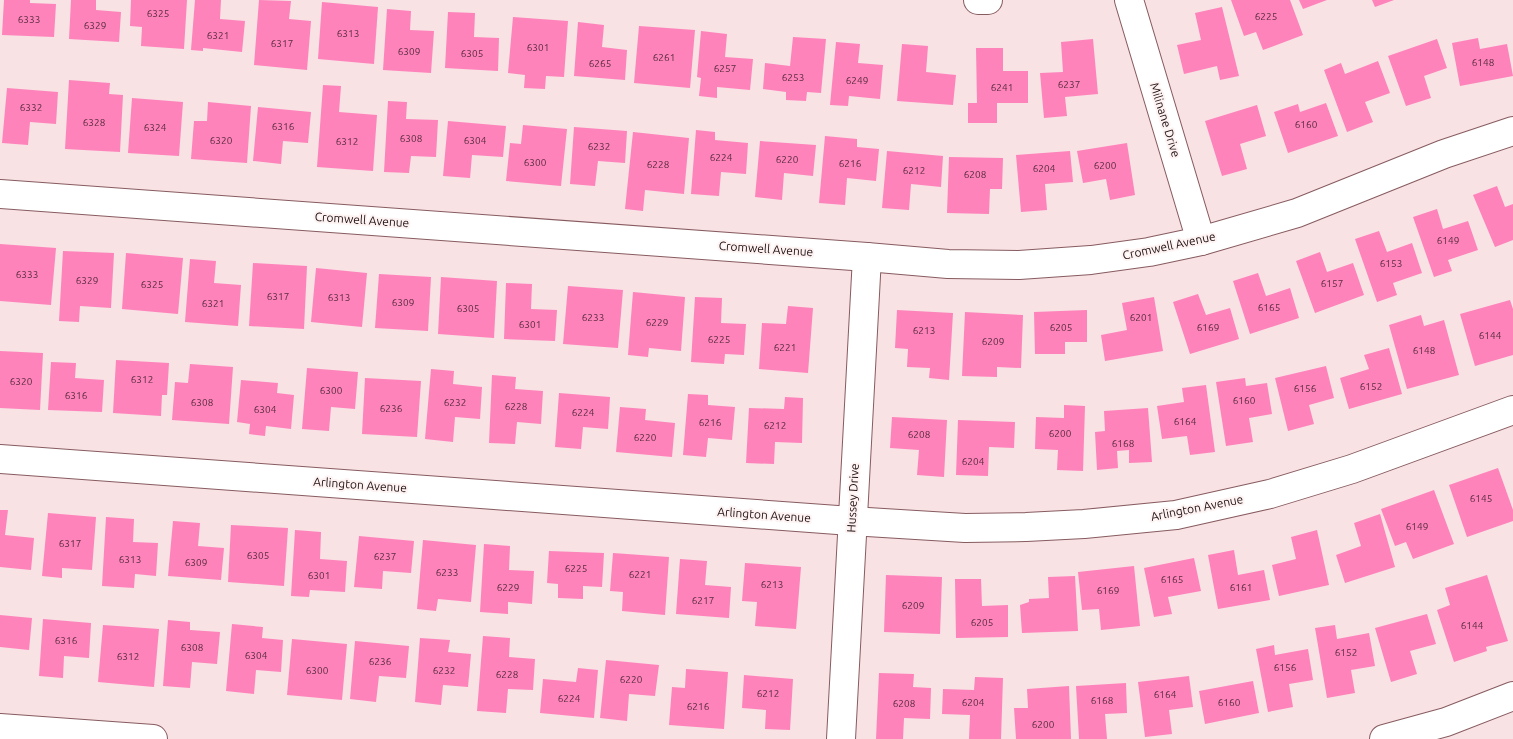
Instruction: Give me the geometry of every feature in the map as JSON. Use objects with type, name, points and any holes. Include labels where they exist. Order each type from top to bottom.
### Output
[{"type":"street","points":[[978,0],[988,0]]},
{"type":"street","name":"Milinane Drive","points":[[1129,0],[1201,241]]},
{"type":"street","name":"Cromwell Avenue","points":[[0,194],[948,264],[1020,265],[1101,259],[1149,252],[1201,241],[1297,213],[1444,154],[1513,131]]},
{"type":"street","name":"Hussey Drive","points":[[840,739],[867,257]]},
{"type":"street","name":"Arlington Avenue","points":[[0,459],[851,521],[965,528],[1026,527],[1084,524],[1176,514],[1270,494],[1352,469],[1513,410]]},
{"type":"street","points":[[1384,739],[1446,722],[1513,696]]},
{"type":"street","points":[[0,728],[153,739]]},
{"type":"building","points":[[4,0],[30,0],[30,3],[56,4],[54,37],[2,35]]},
{"type":"building","points":[[71,0],[96,0],[96,10],[121,12],[119,42],[69,39]]},
{"type":"building","points":[[131,0],[187,0],[184,49],[141,46],[142,27],[130,26]]},
{"type":"building","points":[[195,0],[221,0],[220,19],[245,21],[242,52],[203,48],[203,51],[191,50]]},
{"type":"building","points":[[259,0],[291,1],[289,19],[311,21],[307,70],[254,65]]},
{"type":"building","points":[[1231,0],[1290,0],[1303,35],[1263,50],[1256,32],[1244,36]]},
{"type":"building","points":[[1299,0],[1327,0],[1303,9]]},
{"type":"building","points":[[1372,0],[1394,0],[1375,7]]},
{"type":"building","points":[[322,2],[378,7],[374,64],[318,59]]},
{"type":"building","points":[[1222,7],[1239,76],[1220,80],[1217,66],[1184,74],[1177,45],[1201,40],[1195,13]]},
{"type":"building","points":[[387,9],[411,11],[410,30],[434,31],[431,73],[383,70]]},
{"type":"building","points":[[448,12],[475,13],[474,37],[499,38],[498,71],[445,68]]},
{"type":"building","points":[[513,17],[568,21],[564,77],[546,76],[545,89],[524,88],[525,75],[508,73]]},
{"type":"building","points":[[578,22],[604,25],[602,47],[627,50],[625,80],[574,76]]},
{"type":"building","points":[[639,26],[695,30],[690,88],[634,83]]},
{"type":"building","points":[[701,31],[727,34],[725,57],[753,59],[750,90],[717,87],[717,98],[699,96],[701,78],[697,77]]},
{"type":"building","points":[[793,37],[826,39],[821,93],[807,92],[806,101],[786,100],[786,92],[763,89],[765,63],[790,66]]},
{"type":"building","points":[[1478,38],[1480,49],[1507,44],[1513,76],[1460,86],[1452,43]]},
{"type":"building","points":[[1093,39],[1098,94],[1065,97],[1067,116],[1044,118],[1040,73],[1063,72],[1061,42]]},
{"type":"building","points":[[1437,39],[1447,68],[1424,76],[1431,98],[1406,106],[1388,56]]},
{"type":"building","points":[[836,42],[860,44],[858,63],[883,65],[880,99],[849,96],[848,106],[830,105]]},
{"type":"building","points":[[902,44],[928,46],[926,72],[956,75],[953,105],[897,101]]},
{"type":"building","points":[[976,48],[1003,48],[1003,71],[1028,71],[1028,103],[997,103],[997,123],[968,123],[968,103],[977,103]]},
{"type":"building","points":[[1378,61],[1390,93],[1365,102],[1373,122],[1347,132],[1324,70],[1341,63],[1345,74]]},
{"type":"building","points":[[69,80],[110,83],[109,94],[123,95],[120,152],[65,149]]},
{"type":"building","points":[[323,85],[341,86],[339,112],[377,115],[373,171],[317,167]]},
{"type":"building","points":[[7,88],[58,92],[56,124],[30,122],[28,145],[2,143]]},
{"type":"building","points":[[132,98],[183,102],[179,156],[128,153]]},
{"type":"building","points":[[388,101],[407,102],[406,119],[438,120],[436,157],[411,156],[409,173],[384,172]]},
{"type":"building","points":[[208,102],[251,106],[247,163],[191,159],[194,121],[207,121]]},
{"type":"building","points":[[1326,103],[1338,136],[1288,153],[1274,112],[1298,104],[1300,112]]},
{"type":"building","points":[[1257,105],[1266,136],[1240,144],[1247,169],[1222,176],[1205,121]]},
{"type":"building","points":[[258,107],[311,112],[308,143],[283,141],[281,164],[253,161]]},
{"type":"building","points":[[448,121],[506,126],[503,157],[472,155],[470,178],[443,176]]},
{"type":"building","points":[[523,125],[567,129],[561,186],[506,181],[510,143],[521,144]]},
{"type":"building","points":[[574,127],[627,131],[625,163],[598,161],[595,186],[570,184]]},
{"type":"building","points":[[696,130],[715,132],[715,140],[748,143],[746,174],[721,172],[719,196],[691,194]]},
{"type":"building","points":[[633,132],[689,138],[684,194],[645,190],[643,211],[625,209]]},
{"type":"building","points":[[825,136],[857,139],[857,147],[879,149],[876,181],[847,178],[845,205],[819,203]]},
{"type":"building","points":[[760,141],[816,145],[813,176],[784,173],[782,200],[755,197]]},
{"type":"building","points":[[1127,143],[1135,195],[1110,200],[1106,179],[1083,183],[1077,151]]},
{"type":"building","points":[[887,151],[943,156],[941,187],[911,184],[909,210],[882,208]]},
{"type":"building","points":[[1070,151],[1073,182],[1045,184],[1047,210],[1021,212],[1016,155]]},
{"type":"building","points":[[949,157],[1003,158],[1002,189],[990,189],[989,214],[947,213]]},
{"type":"building","points":[[1497,186],[1505,207],[1513,204],[1513,240],[1495,247],[1473,195]]},
{"type":"building","points":[[1437,209],[1443,229],[1468,221],[1478,250],[1448,260],[1452,271],[1434,277],[1413,217]]},
{"type":"building","points":[[1379,231],[1387,252],[1412,243],[1422,273],[1393,283],[1397,295],[1377,302],[1355,239]]},
{"type":"building","points":[[0,244],[56,248],[51,305],[0,301]]},
{"type":"building","points":[[63,251],[114,253],[111,308],[80,306],[79,322],[59,321]]},
{"type":"building","points":[[1320,252],[1327,272],[1353,263],[1364,295],[1315,313],[1296,261]]},
{"type":"building","points":[[126,253],[183,258],[178,314],[122,309]]},
{"type":"building","points":[[190,259],[216,261],[214,283],[241,285],[238,326],[185,322]]},
{"type":"building","points":[[253,263],[307,266],[304,329],[249,326]]},
{"type":"building","points":[[316,268],[367,273],[362,327],[311,322]]},
{"type":"building","points":[[1258,273],[1266,296],[1290,288],[1299,318],[1250,334],[1233,281]]},
{"type":"building","points":[[379,274],[431,277],[428,331],[375,328]]},
{"type":"building","points":[[441,277],[497,281],[494,338],[438,334]]},
{"type":"building","points":[[506,283],[532,284],[531,309],[557,310],[555,341],[504,339]]},
{"type":"building","points":[[568,286],[623,290],[618,348],[563,344]]},
{"type":"building","points":[[633,292],[685,297],[681,351],[649,348],[648,357],[628,355]]},
{"type":"building","points":[[1198,294],[1206,315],[1230,308],[1239,339],[1190,354],[1173,302]]},
{"type":"building","points":[[695,297],[722,298],[721,323],[746,324],[744,355],[725,354],[724,364],[691,362]]},
{"type":"building","points":[[1154,297],[1163,351],[1105,361],[1101,335],[1127,330],[1122,303]]},
{"type":"building","points":[[1510,300],[1513,309],[1513,355],[1475,366],[1460,314]]},
{"type":"building","points":[[788,306],[813,308],[808,373],[759,369],[762,323],[786,324]]},
{"type":"building","points":[[897,310],[953,313],[949,380],[929,378],[930,368],[907,367],[908,349],[895,348]]},
{"type":"building","points":[[1087,310],[1087,342],[1065,342],[1065,354],[1035,354],[1034,312]]},
{"type":"building","points":[[965,312],[1023,315],[1021,368],[997,367],[997,377],[962,376]]},
{"type":"building","points":[[1421,315],[1424,326],[1444,320],[1459,375],[1407,389],[1389,325]]},
{"type":"building","points":[[1389,348],[1402,394],[1349,409],[1340,378],[1369,369],[1364,355]]},
{"type":"building","points":[[0,351],[43,353],[40,410],[0,408]]},
{"type":"building","points":[[116,360],[169,363],[167,395],[162,395],[161,416],[113,413]]},
{"type":"building","points":[[51,362],[76,363],[75,378],[104,380],[102,412],[48,410]]},
{"type":"building","points":[[190,364],[233,367],[229,424],[172,420],[175,382],[188,383]]},
{"type":"building","points":[[1326,366],[1334,398],[1309,405],[1314,424],[1288,431],[1275,378]]},
{"type":"building","points":[[307,368],[358,372],[355,409],[331,407],[329,431],[302,429]]},
{"type":"building","points":[[431,369],[454,371],[453,384],[482,387],[480,419],[455,417],[453,442],[425,439]]},
{"type":"building","points":[[492,375],[516,377],[515,389],[543,391],[541,424],[517,422],[515,444],[489,443]]},
{"type":"building","points":[[365,378],[421,381],[417,437],[362,434]]},
{"type":"building","points":[[1245,378],[1246,386],[1267,383],[1272,414],[1249,418],[1253,442],[1226,446],[1216,382]]},
{"type":"building","points":[[241,380],[278,383],[277,393],[294,395],[291,429],[266,426],[265,436],[249,434],[250,424],[237,422]]},
{"type":"building","points":[[1206,385],[1215,452],[1190,455],[1187,436],[1162,439],[1157,406],[1184,402],[1182,388]]},
{"type":"building","points":[[559,393],[610,397],[608,429],[583,427],[581,449],[555,447]]},
{"type":"building","points":[[688,394],[708,395],[708,405],[735,407],[732,440],[708,438],[706,457],[683,455]]},
{"type":"building","points":[[785,397],[803,398],[802,443],[775,442],[774,464],[746,463],[749,408],[784,409]]},
{"type":"building","points":[[1064,405],[1085,406],[1083,471],[1057,470],[1058,450],[1035,449],[1036,417],[1064,418]]},
{"type":"building","points":[[620,407],[646,409],[645,420],[675,423],[672,457],[616,452]]},
{"type":"building","points":[[1148,408],[1152,462],[1129,463],[1129,450],[1117,451],[1118,468],[1097,470],[1095,432],[1105,431],[1104,411]]},
{"type":"building","points":[[892,417],[947,420],[944,477],[917,475],[919,450],[890,448]]},
{"type":"building","points":[[958,420],[1015,422],[1014,448],[989,447],[988,476],[956,475]]},
{"type":"building","points":[[1498,468],[1513,510],[1513,521],[1467,537],[1449,485]]},
{"type":"building","points":[[1434,490],[1454,544],[1413,559],[1406,542],[1395,546],[1381,509]]},
{"type":"building","points":[[0,510],[8,510],[5,535],[34,538],[31,570],[0,567]]},
{"type":"building","points":[[48,513],[96,517],[92,570],[62,568],[62,578],[42,576]]},
{"type":"building","points":[[1380,514],[1395,567],[1345,583],[1336,555],[1361,546],[1354,523]]},
{"type":"building","points":[[106,517],[134,519],[133,542],[158,543],[156,576],[135,574],[134,588],[102,586]]},
{"type":"building","points":[[173,521],[200,523],[198,546],[224,548],[221,580],[168,576]]},
{"type":"building","points":[[231,525],[288,528],[284,586],[228,582]]},
{"type":"building","points":[[295,530],[321,532],[320,559],[347,561],[345,592],[310,590],[309,597],[291,596]]},
{"type":"building","points":[[1317,530],[1329,585],[1279,596],[1272,565],[1296,559],[1291,537]]},
{"type":"building","points":[[359,536],[414,541],[411,573],[383,571],[382,589],[354,587]]},
{"type":"building","points":[[423,540],[476,545],[471,602],[438,599],[436,611],[417,609]]},
{"type":"building","points":[[484,544],[510,546],[509,570],[534,571],[532,604],[508,602],[508,614],[480,612]]},
{"type":"building","points":[[1234,550],[1238,575],[1264,570],[1270,600],[1218,609],[1208,555]]},
{"type":"building","points":[[549,551],[604,553],[602,587],[583,586],[583,599],[558,598],[558,584],[547,583]]},
{"type":"building","points":[[613,553],[669,557],[665,615],[622,611],[623,592],[610,591]]},
{"type":"building","points":[[1194,558],[1201,591],[1168,597],[1172,614],[1154,617],[1144,568]]},
{"type":"building","points":[[680,559],[707,561],[705,585],[731,587],[729,618],[676,614]]},
{"type":"building","points":[[745,563],[801,567],[796,629],[755,626],[757,602],[742,601]]},
{"type":"building","points":[[1134,566],[1140,626],[1101,630],[1099,609],[1082,610],[1078,572]]},
{"type":"building","points":[[886,575],[942,577],[940,634],[884,632]]},
{"type":"building","points":[[1487,575],[1508,641],[1486,647],[1487,651],[1454,662],[1437,610],[1450,605],[1445,588]]},
{"type":"building","points":[[1075,576],[1078,631],[1022,633],[1020,605],[1029,602],[1029,599],[1049,598],[1048,577]]},
{"type":"building","points":[[955,579],[981,579],[982,606],[1008,605],[1008,637],[956,638]]},
{"type":"building","points":[[1427,614],[1436,644],[1410,651],[1417,674],[1391,682],[1375,628]]},
{"type":"building","points":[[0,615],[32,618],[29,650],[0,647]]},
{"type":"building","points":[[43,619],[91,623],[89,658],[64,656],[63,678],[39,676]]},
{"type":"building","points":[[168,620],[190,622],[190,630],[220,632],[217,664],[192,662],[190,688],[163,686]]},
{"type":"building","points":[[232,624],[263,627],[262,638],[283,640],[281,672],[256,670],[254,694],[226,691]]},
{"type":"building","points":[[103,625],[159,629],[154,687],[98,682]]},
{"type":"building","points":[[1335,625],[1337,639],[1369,633],[1375,666],[1351,670],[1355,693],[1327,698],[1315,628]]},
{"type":"building","points":[[483,636],[510,638],[509,657],[535,659],[533,690],[508,689],[506,713],[477,711]]},
{"type":"building","points":[[420,638],[450,640],[448,652],[471,654],[468,687],[443,685],[441,705],[415,702]]},
{"type":"building","points":[[292,639],[347,644],[342,700],[287,695]]},
{"type":"building","points":[[355,641],[409,646],[406,678],[379,676],[376,702],[350,699]]},
{"type":"building","points":[[1274,645],[1275,655],[1308,649],[1313,680],[1289,684],[1293,707],[1268,712],[1256,649]]},
{"type":"building","points":[[606,660],[659,665],[655,696],[629,694],[627,721],[600,718]]},
{"type":"building","points":[[578,668],[598,670],[594,718],[540,713],[543,679],[576,682]]},
{"type":"building","points":[[686,669],[728,672],[724,729],[669,725],[672,687],[685,688]]},
{"type":"building","points":[[879,673],[914,674],[913,687],[931,688],[930,719],[904,718],[903,739],[876,739]]},
{"type":"building","points":[[744,675],[793,679],[790,730],[765,729],[766,710],[742,708]]},
{"type":"building","points":[[1189,676],[1193,707],[1169,710],[1172,734],[1145,737],[1138,682]]},
{"type":"building","points":[[975,677],[1003,678],[1001,739],[969,739],[970,715],[942,714],[943,689],[974,690]]},
{"type":"building","points":[[1253,681],[1259,713],[1205,724],[1199,691]]},
{"type":"building","points":[[1126,683],[1127,713],[1105,714],[1107,739],[1079,739],[1076,686]]},
{"type":"building","points":[[1069,686],[1071,739],[1016,739],[1014,708],[1028,708],[1027,689]]}]
